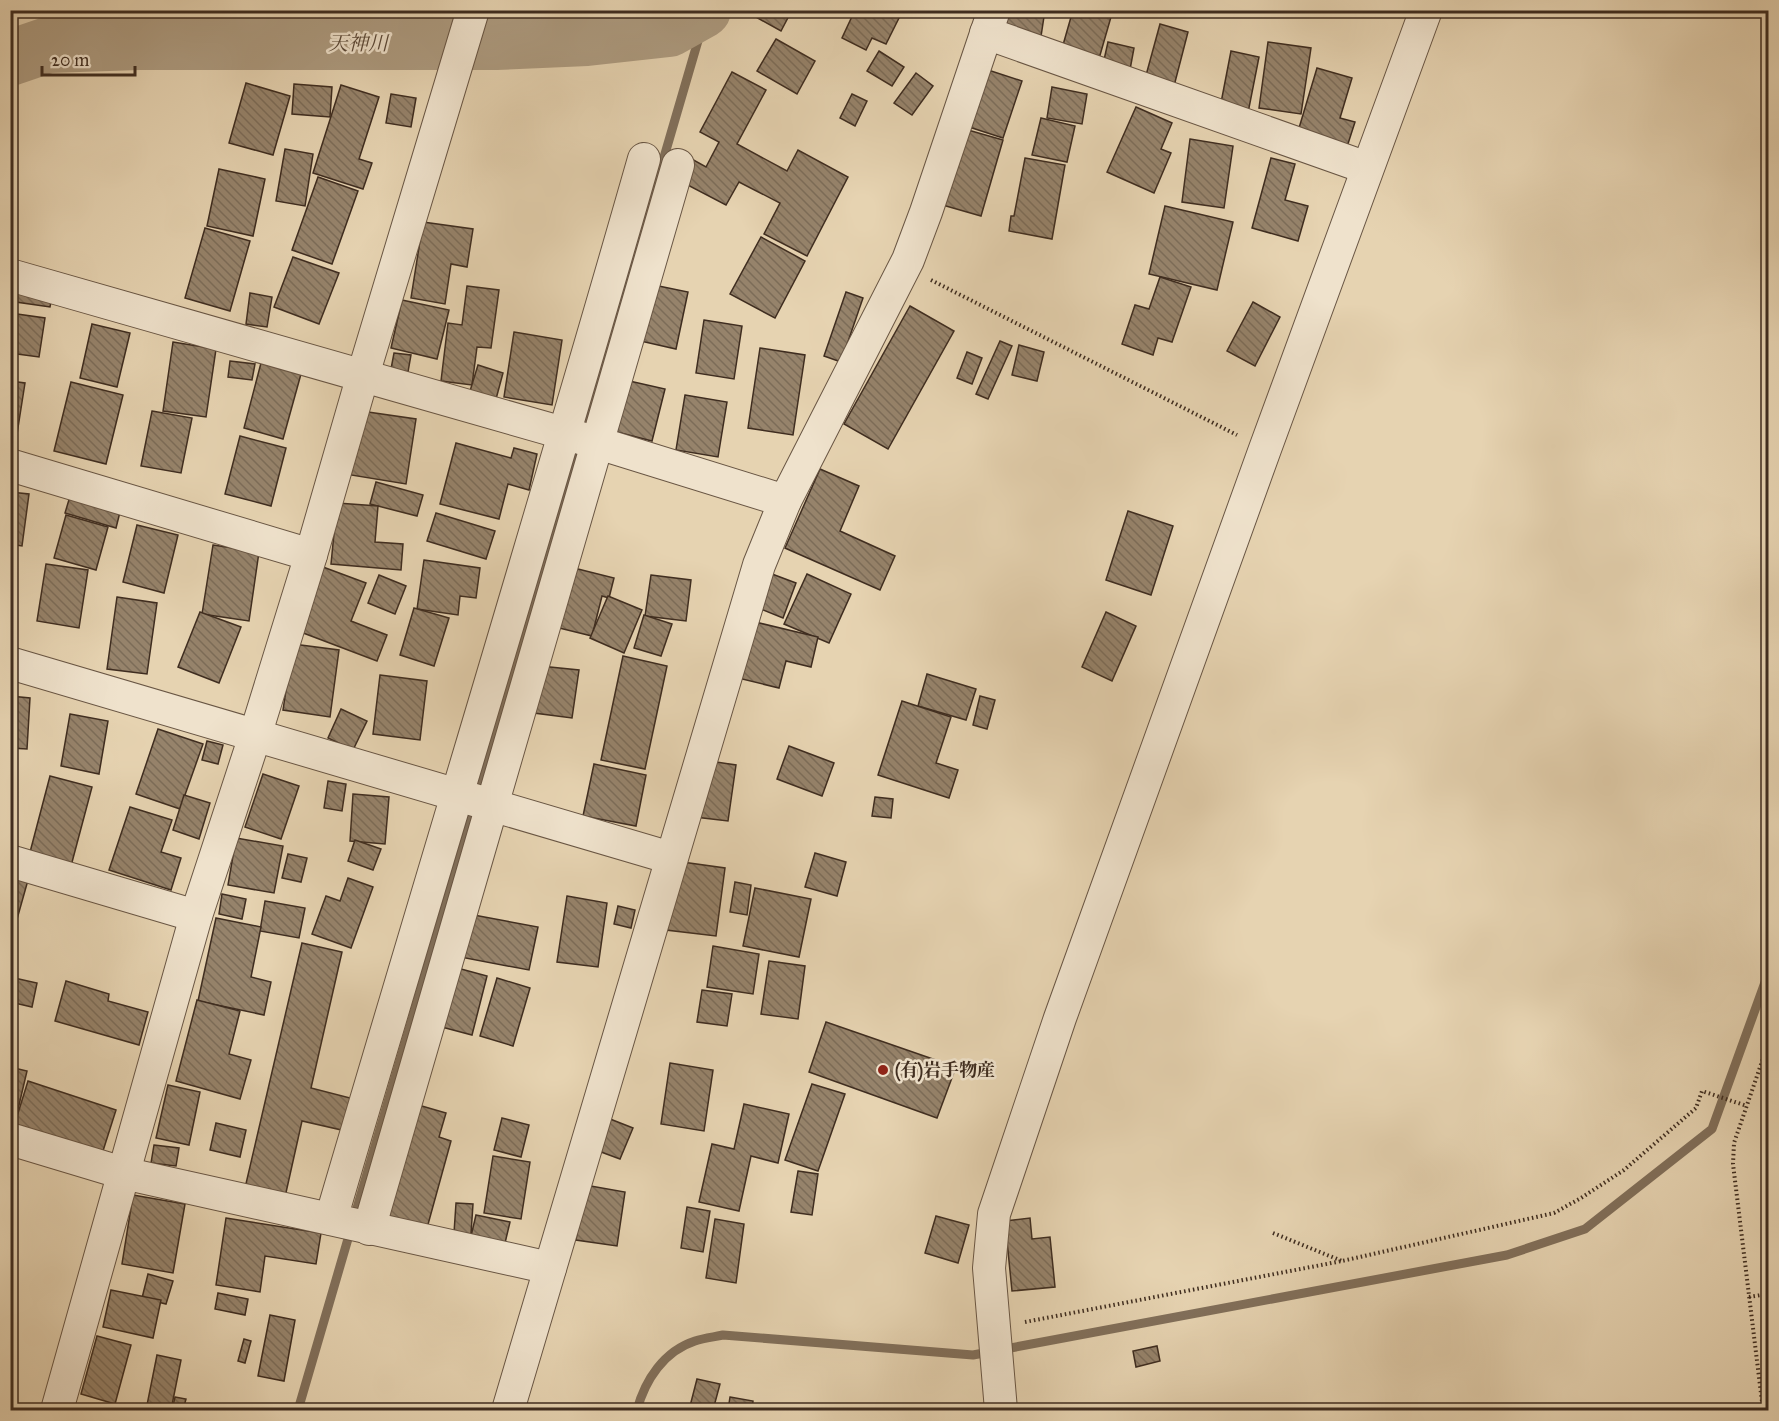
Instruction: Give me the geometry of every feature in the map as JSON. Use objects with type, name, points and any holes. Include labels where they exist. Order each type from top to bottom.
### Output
[{"type":"street","points":[[57,1410],[196,916],[311,555],[473,10]]},
{"type":"street","points":[[1001,1410],[989,1268],[994,1214],[1060,1018],[1426,10]]},
{"type":"street","points":[[508,1410],[759,565],[785,501],[905,267],[926,212],[990,22],[1367,168]]},
{"type":"street","points":[[331,1219],[456,795],[566,434],[644,159]]},
{"type":"street","points":[[369,1229],[678,165]]},
{"type":"street","points":[[10,275],[598,443],[785,501]]},
{"type":"street","points":[[10,465],[311,555]]},
{"type":"street","points":[[10,663],[671,858]]},
{"type":"street","points":[[10,861],[196,916]]},
{"type":"street","points":[[10,1139],[123,1173],[550,1268]]},
{"type":"path","points":[[905,267],[1265,449]]},
{"type":"path","points":[[1763,1410],[1733,1164],[1734,1143],[1768,1044]]},
{"type":"path","points":[[995,1328],[1342,1261],[1554,1213],[1624,1170],[1696,1108],[1702,1091],[1747,1106]]},
{"type":"path","points":[[1273,1233],[1342,1261]]},
{"type":"path","points":[[1749,1297],[1768,1294]]},
{"type":"building","points":[[757,10],[792,10],[781,31],[754,16]]},
{"type":"building","points":[[855,10],[903,10],[886,44],[872,38],[866,50],[842,38]]},
{"type":"building","points":[[1008,10],[1045,10],[1040,43],[1005,37]]},
{"type":"building","points":[[1073,10],[1113,10],[1096,69],[1059,59]]},
{"type":"building","points":[[1160,24],[1188,32],[1174,86],[1145,79]]},
{"type":"building","points":[[776,39],[815,61],[797,94],[757,71]]},
{"type":"building","points":[[1108,42],[1134,48],[1129,75],[1102,69]]},
{"type":"building","points":[[1268,42],[1311,48],[1301,114],[1259,108]]},
{"type":"building","points":[[879,51],[904,67],[892,86],[867,71]]},
{"type":"building","points":[[1231,51],[1259,57],[1248,113],[1220,108]]},
{"type":"building","points":[[1317,68],[1352,78],[1340,118],[1355,122],[1345,153],[1296,138]]},
{"type":"building","points":[[985,69],[1022,81],[1003,138],[966,126]]},
{"type":"building","points":[[732,72],[766,90],[737,144],[787,171],[798,150],[848,177],[807,256],[764,234],[780,203],[739,182],[726,205],[678,180],[690,158],[706,167],[719,142],[700,132]]},
{"type":"building","points":[[916,73],[933,86],[912,115],[894,103]]},
{"type":"building","points":[[246,83],[290,96],[273,155],[229,143]]},
{"type":"building","points":[[294,84],[332,87],[330,117],[292,114]]},
{"type":"building","points":[[341,85],[379,97],[359,159],[372,163],[363,189],[313,173]]},
{"type":"building","points":[[1052,87],[1087,94],[1082,124],[1047,118]]},
{"type":"building","points":[[391,94],[416,98],[411,127],[386,123]]},
{"type":"building","points":[[852,94],[867,101],[855,126],[840,118]]},
{"type":"building","points":[[1136,107],[1172,123],[1161,149],[1171,153],[1154,193],[1107,172]]},
{"type":"building","points":[[1041,118],[1075,126],[1067,162],[1032,155]]},
{"type":"building","points":[[961,128],[1003,140],[981,216],[939,204]]},
{"type":"building","points":[[1190,139],[1233,146],[1224,208],[1182,202]]},
{"type":"building","points":[[285,149],[313,154],[305,206],[276,201]]},
{"type":"building","points":[[1025,158],[1065,165],[1052,239],[1009,231]]},
{"type":"building","points":[[1271,158],[1295,164],[1285,200],[1308,206],[1298,241],[1252,228]]},
{"type":"building","points":[[219,169],[265,179],[253,236],[207,226]]},
{"type":"building","points":[[318,177],[358,191],[332,264],[292,250]]},
{"type":"building","points":[[1165,206],[1233,222],[1217,290],[1149,274]]},
{"type":"building","points":[[423,222],[473,229],[467,267],[451,264],[445,304],[411,298]]},
{"type":"building","points":[[205,228],[250,241],[230,311],[185,298]]},
{"type":"building","points":[[761,237],[805,261],[775,318],[730,294]]},
{"type":"building","points":[[293,257],[339,273],[319,324],[274,307]]},
{"type":"building","points":[[1160,277],[1191,287],[1172,342],[1158,338],[1153,355],[1122,344],[1135,305],[1149,309]]},
{"type":"building","points":[[649,284],[688,292],[676,349],[636,340]]},
{"type":"building","points":[[18,286],[53,291],[50,307],[16,302]]},
{"type":"building","points":[[467,286],[499,290],[491,348],[477,347],[472,385],[441,381],[448,323],[462,325]]},
{"type":"building","points":[[846,292],[863,298],[841,362],[824,356]]},
{"type":"building","points":[[250,293],[272,297],[267,327],[246,324]]},
{"type":"building","points":[[402,300],[449,310],[437,359],[391,348]]},
{"type":"building","points":[[1253,302],[1280,317],[1255,366],[1227,351]]},
{"type":"building","points":[[910,306],[954,331],[888,449],[844,424]]},
{"type":"building","points":[[10,313],[45,318],[39,357],[10,353]]},
{"type":"building","points":[[704,320],[742,326],[734,379],[696,373]]},
{"type":"building","points":[[92,324],[130,333],[117,387],[80,378]]},
{"type":"building","points":[[514,332],[562,340],[552,405],[504,397]]},
{"type":"building","points":[[1000,341],[1012,346],[988,399],[976,394]]},
{"type":"building","points":[[173,342],[216,349],[206,417],[163,411]]},
{"type":"building","points":[[1019,345],[1044,352],[1037,381],[1012,375]]},
{"type":"building","points":[[760,348],[805,355],[793,435],[748,428]]},
{"type":"building","points":[[967,352],[982,358],[972,384],[957,378]]},
{"type":"building","points":[[394,353],[411,355],[408,372],[391,369]]},
{"type":"building","points":[[230,361],[255,364],[252,380],[228,377]]},
{"type":"building","points":[[261,363],[301,374],[283,439],[244,428]]},
{"type":"building","points":[[478,365],[503,373],[496,399],[470,391]]},
{"type":"building","points":[[625,380],[665,389],[652,441],[613,431]]},
{"type":"building","points":[[10,381],[25,383],[17,434],[10,433]]},
{"type":"building","points":[[71,382],[123,395],[106,464],[54,451]]},
{"type":"building","points":[[685,395],[727,402],[718,457],[676,450]]},
{"type":"building","points":[[152,411],[192,418],[181,473],[141,466]]},
{"type":"building","points":[[361,411],[416,419],[406,484],[351,475]]},
{"type":"building","points":[[240,436],[286,448],[271,506],[225,494]]},
{"type":"building","points":[[456,443],[511,458],[514,448],[537,454],[529,490],[508,484],[499,519],[440,504]]},
{"type":"building","points":[[820,469],[859,486],[840,531],[895,556],[880,590],[785,548]]},
{"type":"building","points":[[376,482],[423,495],[417,516],[370,504]]},
{"type":"building","points":[[10,492],[29,494],[22,546],[10,544]]},
{"type":"building","points":[[71,493],[121,508],[116,528],[65,513]]},
{"type":"building","points":[[337,503],[378,506],[375,542],[403,544],[401,570],[331,564]]},
{"type":"building","points":[[1128,511],[1173,526],[1151,595],[1106,580]]},
{"type":"building","points":[[436,513],[495,531],[486,559],[427,541]]},
{"type":"building","points":[[66,515],[108,527],[96,570],[54,558]]},
{"type":"building","points":[[137,525],[178,535],[164,593],[123,582]]},
{"type":"building","points":[[213,545],[259,552],[249,621],[202,614]]},
{"type":"building","points":[[424,560],[480,568],[476,598],[460,596],[458,615],[417,609]]},
{"type":"building","points":[[46,564],[88,570],[79,628],[37,621]]},
{"type":"building","points":[[566,566],[614,578],[609,598],[602,596],[592,636],[551,626]]},
{"type":"building","points":[[323,567],[366,583],[351,621],[387,635],[377,661],[298,631]]},
{"type":"building","points":[[764,571],[796,583],[783,618],[751,605]]},
{"type":"building","points":[[807,574],[851,594],[829,643],[784,624]]},
{"type":"building","points":[[379,575],[406,586],[395,614],[368,603]]},
{"type":"building","points":[[651,575],[691,580],[686,621],[645,616]]},
{"type":"building","points":[[608,596],[642,610],[624,653],[590,638]]},
{"type":"building","points":[[117,597],[157,603],[147,674],[107,669]]},
{"type":"building","points":[[414,608],[449,618],[434,666],[400,655]]},
{"type":"building","points":[[200,612],[241,627],[219,683],[178,667]]},
{"type":"building","points":[[1106,612],[1136,626],[1112,681],[1082,667]]},
{"type":"building","points":[[644,615],[672,624],[661,656],[634,648]]},
{"type":"building","points":[[751,621],[818,637],[811,667],[786,661],[779,688],[738,678]]},
{"type":"building","points":[[293,644],[339,650],[330,717],[283,710]]},
{"type":"building","points":[[623,656],[667,666],[645,769],[601,760]]},
{"type":"building","points":[[540,666],[579,670],[572,718],[534,713]]},
{"type":"building","points":[[927,674],[976,689],[966,720],[918,706]]},
{"type":"building","points":[[380,675],[427,681],[420,740],[373,734]]},
{"type":"building","points":[[10,696],[30,698],[27,749],[10,748]]},
{"type":"building","points":[[980,696],[995,700],[987,729],[973,725]]},
{"type":"building","points":[[902,701],[951,717],[936,763],[958,770],[949,798],[878,775]]},
{"type":"building","points":[[341,709],[367,721],[353,750],[328,738]]},
{"type":"building","points":[[70,714],[108,721],[99,774],[61,766]]},
{"type":"building","points":[[158,729],[203,744],[180,809],[136,794]]},
{"type":"building","points":[[207,741],[223,745],[218,764],[202,760]]},
{"type":"building","points":[[789,746],[834,763],[822,796],[777,779]]},
{"type":"building","points":[[703,760],[736,765],[728,821],[695,817]]},
{"type":"building","points":[[594,764],[646,775],[636,826],[583,816]]},
{"type":"building","points":[[263,774],[299,786],[281,839],[245,827]]},
{"type":"building","points":[[50,776],[92,787],[71,866],[29,856]]},
{"type":"building","points":[[328,781],[346,784],[342,811],[324,808]]},
{"type":"building","points":[[353,794],[389,797],[385,844],[350,841]]},
{"type":"building","points":[[184,795],[210,803],[199,839],[173,830]]},
{"type":"building","points":[[875,797],[893,799],[891,818],[872,816]]},
{"type":"building","points":[[130,807],[172,820],[161,852],[181,858],[171,890],[109,870]]},
{"type":"building","points":[[236,838],[283,846],[274,893],[228,885]]},
{"type":"building","points":[[355,840],[381,849],[373,870],[348,861]]},
{"type":"building","points":[[815,853],[846,862],[837,896],[805,887]]},
{"type":"building","points":[[288,854],[307,858],[301,882],[282,878]]},
{"type":"building","points":[[675,861],[725,868],[716,936],[666,930]]},
{"type":"building","points":[[10,867],[30,873],[10,944]]},
{"type":"building","points":[[348,878],[373,887],[351,948],[312,934],[326,896],[340,901]]},
{"type":"building","points":[[735,882],[751,885],[747,915],[730,912]]},
{"type":"building","points":[[755,888],[811,899],[799,957],[743,946]]},
{"type":"building","points":[[222,894],[246,899],[242,919],[219,914]]},
{"type":"building","points":[[567,896],[607,903],[598,967],[557,962]]},
{"type":"building","points":[[265,901],[305,908],[299,938],[260,931]]},
{"type":"building","points":[[618,906],[635,910],[631,928],[614,924]]},
{"type":"building","points":[[463,913],[538,927],[529,970],[455,956]]},
{"type":"building","points":[[216,918],[261,927],[251,977],[271,982],[264,1015],[198,1001]]},
{"type":"building","points":[[302,943],[342,952],[311,1088],[354,1099],[346,1131],[302,1121],[285,1197],[245,1188]]},
{"type":"building","points":[[713,946],[759,954],[753,994],[707,987]]},
{"type":"building","points":[[769,961],[805,966],[798,1019],[761,1014]]},
{"type":"building","points":[[450,966],[487,976],[472,1035],[434,1025]]},
{"type":"building","points":[[10,977],[37,983],[32,1007],[10,1002]]},
{"type":"building","points":[[497,978],[530,988],[513,1046],[480,1036]]},
{"type":"building","points":[[66,981],[109,994],[108,1001],[148,1012],[139,1045],[55,1021]]},
{"type":"building","points":[[702,990],[732,994],[727,1026],[697,1022]]},
{"type":"building","points":[[197,1000],[240,1011],[229,1054],[251,1060],[240,1099],[176,1081]]},
{"type":"building","name":"(有)岩手物産","points":[[826,1022],[956,1067],[937,1118],[809,1072]]},
{"type":"building","points":[[670,1063],[713,1070],[704,1131],[661,1124]]},
{"type":"building","points":[[10,1067],[27,1071],[15,1122],[10,1121]]},
{"type":"building","points":[[28,1081],[116,1110],[102,1154],[14,1126]]},
{"type":"building","points":[[812,1084],[845,1094],[818,1171],[785,1160]]},
{"type":"building","points":[[168,1085],[200,1092],[189,1145],[156,1138]]},
{"type":"building","points":[[408,1102],[446,1113],[439,1137],[451,1141],[427,1228],[376,1214]]},
{"type":"building","points":[[744,1104],[789,1114],[778,1163],[751,1156],[739,1211],[699,1202],[712,1144],[734,1149]]},
{"type":"building","points":[[605,1117],[633,1128],[620,1159],[593,1149]]},
{"type":"building","points":[[502,1118],[529,1125],[521,1157],[494,1150]]},
{"type":"building","points":[[216,1123],[246,1130],[240,1157],[210,1150]]},
{"type":"building","points":[[154,1145],[179,1148],[176,1166],[151,1163]]},
{"type":"building","points":[[493,1156],[530,1162],[521,1219],[484,1213]]},
{"type":"building","points":[[798,1171],[818,1174],[812,1215],[791,1212]]},
{"type":"building","points":[[585,1185],[625,1192],[617,1246],[576,1240]]},
{"type":"building","points":[[133,1195],[185,1204],[173,1273],[122,1264]]},
{"type":"building","points":[[456,1203],[473,1204],[471,1234],[454,1233]]},
{"type":"building","points":[[687,1207],[710,1211],[703,1252],[681,1248]]},
{"type":"building","points":[[476,1215],[510,1222],[505,1243],[471,1236]]},
{"type":"building","points":[[936,1216],[969,1225],[958,1263],[925,1253]]},
{"type":"building","points":[[226,1218],[321,1233],[316,1264],[265,1256],[260,1292],[216,1285]]},
{"type":"building","points":[[1030,1218],[1032,1239],[1050,1237],[1055,1287],[1012,1291],[1005,1221]]},
{"type":"building","points":[[715,1219],[744,1224],[736,1283],[706,1278]]},
{"type":"building","points":[[148,1274],[173,1281],[166,1304],[142,1298]]},
{"type":"building","points":[[111,1290],[161,1300],[153,1338],[103,1327]]},
{"type":"building","points":[[218,1293],[248,1299],[245,1315],[215,1309]]},
{"type":"building","points":[[270,1315],[295,1320],[284,1381],[258,1376]]},
{"type":"building","points":[[97,1336],[131,1345],[115,1404],[81,1394]]},
{"type":"building","points":[[244,1339],[251,1341],[245,1363],[238,1361]]},
{"type":"building","points":[[1157,1346],[1160,1361],[1136,1367],[1133,1351]]},
{"type":"building","points":[[157,1355],[181,1360],[171,1410],[146,1410]]},
{"type":"building","points":[[697,1379],[720,1384],[713,1410],[689,1410]]},
{"type":"building","points":[[175,1397],[186,1399],[183,1410],[172,1410]]},
{"type":"building","points":[[730,1397],[753,1401],[752,1410],[728,1410]]},
{"type":"waterway","name":"天神川","points":[[10,58],[48,45],[139,42],[496,42],[587,38],[669,29],[703,10]]},
{"type":"waterway","points":[[298,1410],[707,10]]},
{"type":"waterway","points":[[637,1410],[645,1388],[665,1359],[695,1341],[723,1335],[973,1355],[1507,1255],[1585,1229],[1712,1129],[1768,974]]},
{"type":"place","name":"(有)岩手物産","points":[[883,1070]]}]
